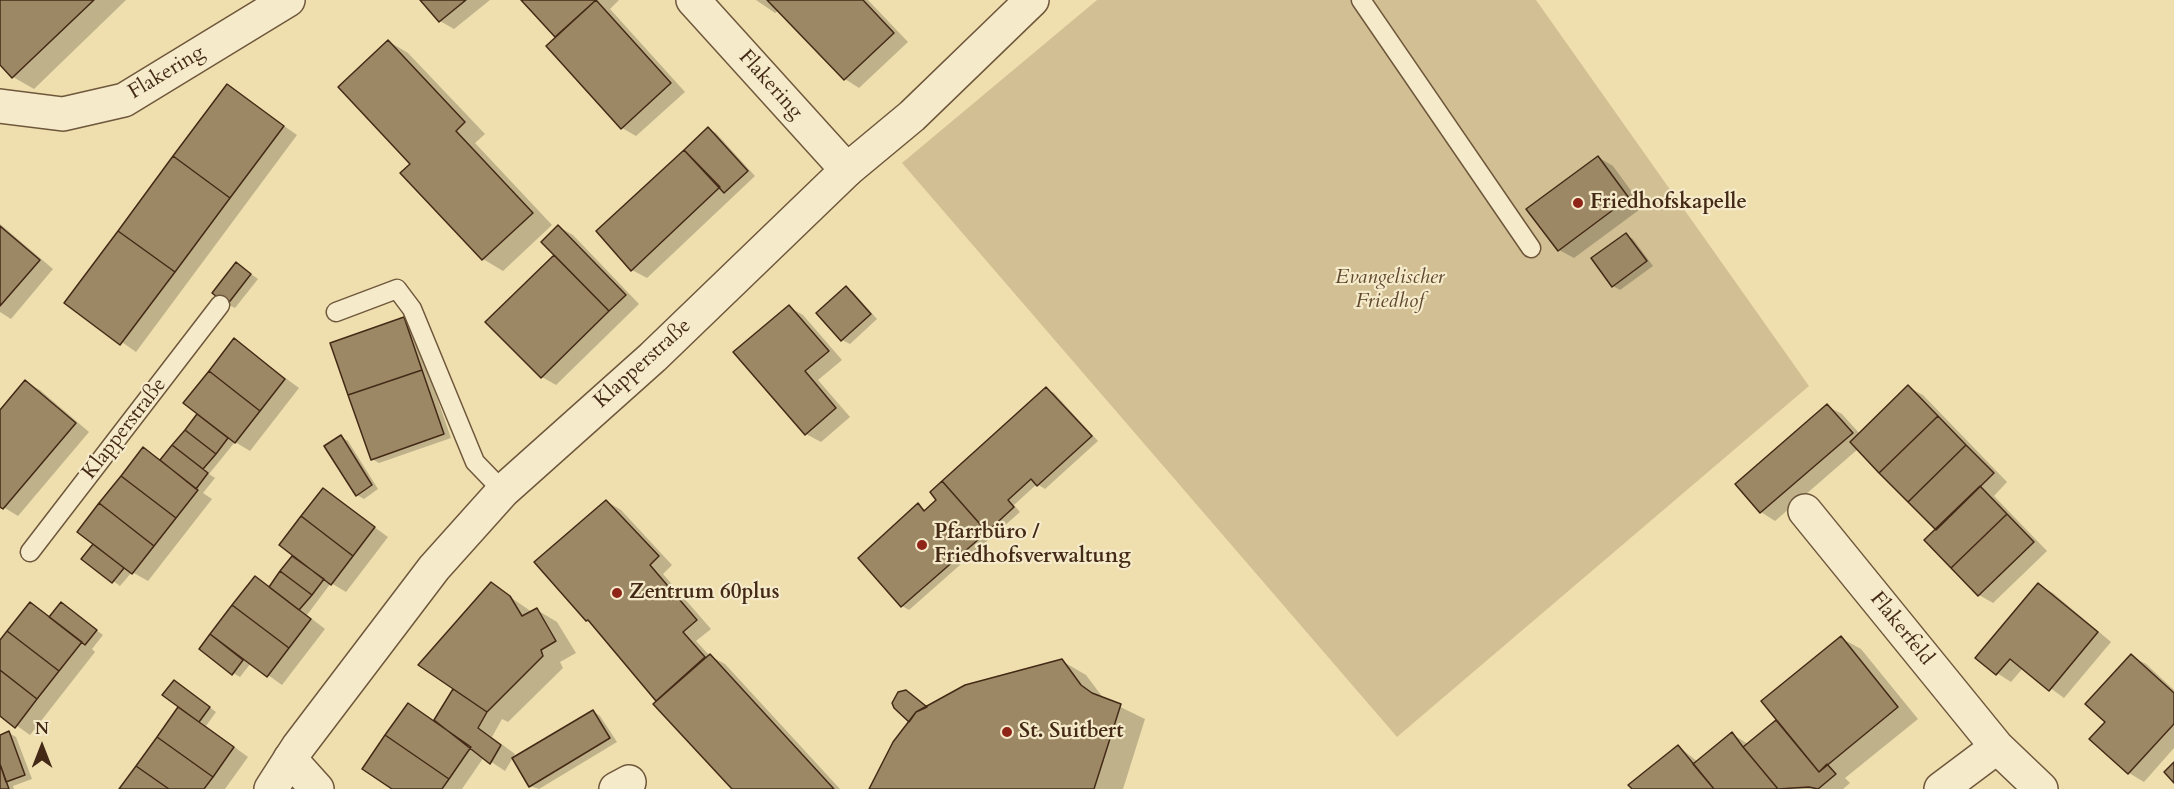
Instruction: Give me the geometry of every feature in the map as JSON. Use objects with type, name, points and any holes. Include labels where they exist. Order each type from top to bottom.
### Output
[{"type":"street","name":"Flakering","points":[[0,106],[63,114],[124,100],[288,0]]},
{"type":"street","name":"Flakering","points":[[693,0],[847,170]]},
{"type":"street","name":"Klapperstraße","points":[[271,789],[290,759],[434,568],[503,491],[653,357],[847,170],[912,116],[1032,0]]},
{"type":"street","name":"Flakerfeld","points":[[1805,511],[1997,747],[2042,789]]},
{"type":"street","points":[[1941,789],[1997,747]]},
{"type":"street","points":[[290,759],[317,789]]},
{"type":"lane","points":[[1361,0],[1531,248]]},
{"type":"lane","points":[[336,312],[397,289],[412,309],[475,462],[503,491]]},
{"type":"lane","name":"Klapperstraße","points":[[30,552],[220,305]]},
{"type":"green space","name":"Evangelischer Friedhof","points":[[1097,0],[1536,0],[1809,386],[1397,737],[902,163]]},
{"type":"building","points":[[0,0],[94,0],[12,78],[0,65]]},
{"type":"building","points":[[420,0],[466,0],[439,22]]},
{"type":"building","points":[[521,0],[596,0],[555,37]]},
{"type":"building","points":[[596,0],[671,83],[621,129],[546,46]]},
{"type":"building","points":[[767,0],[863,0],[894,33],[844,80]]},
{"type":"building","points":[[388,40],[465,122],[456,131],[533,213],[482,260],[400,173],[410,164],[338,87]]},
{"type":"building","points":[[227,84],[284,126],[230,198],[173,156]]},
{"type":"building","points":[[708,127],[748,171],[724,193],[684,150]]},
{"type":"building","points":[[684,150],[720,187],[631,271],[596,231]]},
{"type":"building","points":[[173,156],[230,198],[175,272],[118,231]]},
{"type":"building","name":"Friedhofskapelle","points":[[1598,156],[1629,198],[1558,251],[1526,209]]},
{"type":"building","points":[[558,225],[626,295],[609,311],[541,242]]},
{"type":"building","points":[[0,226],[40,260],[0,306]]},
{"type":"building","points":[[118,231],[175,272],[120,345],[64,303]]},
{"type":"building","points":[[1626,233],[1647,261],[1612,287],[1591,258]]},
{"type":"building","points":[[554,255],[609,311],[541,378],[485,322]]},
{"type":"building","points":[[236,262],[251,274],[227,305],[212,293]]},
{"type":"building","points":[[846,286],[871,314],[841,341],[816,313]]},
{"type":"building","points":[[789,305],[829,351],[805,371],[836,408],[805,435],[733,352]]},
{"type":"building","points":[[404,317],[422,370],[348,395],[330,343]]},
{"type":"building","points":[[234,338],[285,379],[260,411],[209,371]]},
{"type":"building","points":[[422,370],[444,434],[371,460],[348,395]]},
{"type":"building","points":[[209,371],[260,411],[235,443],[183,403]]},
{"type":"building","points":[[25,380],[76,423],[3,509],[0,507],[0,410]]},
{"type":"building","points":[[1908,385],[1938,416],[1879,473],[1850,442]]},
{"type":"building","points":[[1046,387],[1092,436],[1037,486],[1031,479],[1008,500],[1014,507],[987,532],[942,481]]},
{"type":"building","points":[[1827,404],[1853,433],[1760,513],[1735,484]]},
{"type":"building","points":[[197,414],[228,438],[216,454],[185,430]]},
{"type":"building","points":[[1938,416],[1966,445],[1908,502],[1879,473]]},
{"type":"building","points":[[185,430],[216,454],[203,469],[172,445]]},
{"type":"building","points":[[341,435],[372,485],[356,496],[324,446]]},
{"type":"building","points":[[172,445],[208,473],[196,489],[160,460]]},
{"type":"building","points":[[1966,445],[1994,473],[1936,530],[1908,502]]},
{"type":"building","points":[[143,447],[198,490],[176,518],[121,476]]},
{"type":"building","points":[[121,476],[176,518],[154,546],[99,503]]},
{"type":"building","name":"Pfarrbüro / Friedhofsverwaltung","points":[[942,481],[987,532],[901,607],[858,558],[918,503],[924,511],[936,500],[930,492]]},
{"type":"building","points":[[1980,486],[2007,514],[1951,568],[1924,540]]},
{"type":"building","points":[[323,488],[375,527],[353,556],[301,516]]},
{"type":"building","name":"Zentrum 60plus","points":[[606,500],[659,556],[650,565],[697,620],[683,632],[705,657],[656,701],[588,620],[586,621],[534,562]]},
{"type":"building","points":[[99,503],[154,546],[132,574],[77,532]]},
{"type":"building","points":[[2007,514],[2034,542],[1978,596],[1951,568]]},
{"type":"building","points":[[301,516],[353,556],[331,585],[279,545]]},
{"type":"building","points":[[93,544],[124,568],[112,583],[81,559]]},
{"type":"building","points":[[292,556],[324,579],[312,595],[280,571]]},
{"type":"building","points":[[280,571],[312,595],[299,610],[269,587]]},
{"type":"building","points":[[255,576],[311,619],[289,648],[232,605]]},
{"type":"building","points":[[491,582],[510,596],[522,616],[537,608],[556,641],[541,650],[543,656],[487,712],[418,665]]},
{"type":"building","points":[[2038,583],[2098,632],[2049,691],[2010,659],[1996,675],[1975,658]]},
{"type":"building","points":[[30,602],[82,642],[59,671],[7,631]]},
{"type":"building","points":[[61,602],[97,630],[85,645],[49,617]]},
{"type":"building","points":[[232,605],[289,648],[267,677],[210,634]]},
{"type":"building","points":[[7,631],[59,671],[37,699],[0,670],[0,640]]},
{"type":"building","points":[[210,634],[243,660],[232,675],[199,649]]},
{"type":"building","points":[[1841,636],[1898,707],[1819,772],[1761,701]]},
{"type":"building","points":[[710,654],[834,789],[732,789],[653,704]]},
{"type":"building","points":[[2131,654],[2174,693],[2174,724],[2128,774],[2089,739],[2105,722],[2085,704]]},
{"type":"building","name":"St. Suitbert","points":[[1062,659],[1081,685],[1092,693],[1121,704],[1094,789],[869,789],[893,742],[916,712],[965,685]]},
{"type":"building","points":[[0,670],[37,699],[15,728],[0,716]]},
{"type":"building","points":[[174,680],[210,707],[199,722],[162,695]]},
{"type":"building","points":[[453,689],[487,712],[478,728],[501,745],[490,764],[434,720]]},
{"type":"building","points":[[906,690],[927,707],[916,712],[909,722],[894,708],[892,703],[898,692]]},
{"type":"building","points":[[408,703],[471,747],[449,779],[385,735]]},
{"type":"building","points":[[178,707],[234,747],[213,777],[157,737]]},
{"type":"building","points":[[593,710],[610,738],[529,787],[512,758]]},
{"type":"building","points":[[1776,720],[1819,772],[1827,764],[1836,774],[1818,789],[1809,787],[1778,789],[1743,747]]},
{"type":"building","points":[[9,731],[25,775],[6,782],[0,764],[0,735]]},
{"type":"building","points":[[1732,732],[1778,789],[1714,789],[1693,764]]},
{"type":"building","points":[[385,735],[449,779],[442,789],[392,789],[362,769]]},
{"type":"building","points":[[157,737],[213,777],[204,789],[169,789],[136,766]]},
{"type":"building","points":[[1678,745],[1714,789],[1632,789],[1628,785]]},
{"type":"building","points":[[2174,762],[2174,783],[2164,772]]},
{"type":"building","points":[[0,764],[9,789],[0,789]]},
{"type":"building","points":[[136,766],[169,789],[119,789]]},
{"type":"place","name":"Friedhofskapelle","points":[[1578,203]]},
{"type":"place","name":"Pfarrbüro / Friedhofsverwaltung","points":[[922,545]]},
{"type":"place","name":"Zentrum 60plus","points":[[617,593]]},
{"type":"place","name":"St. Suitbert","points":[[1007,732]]}]
